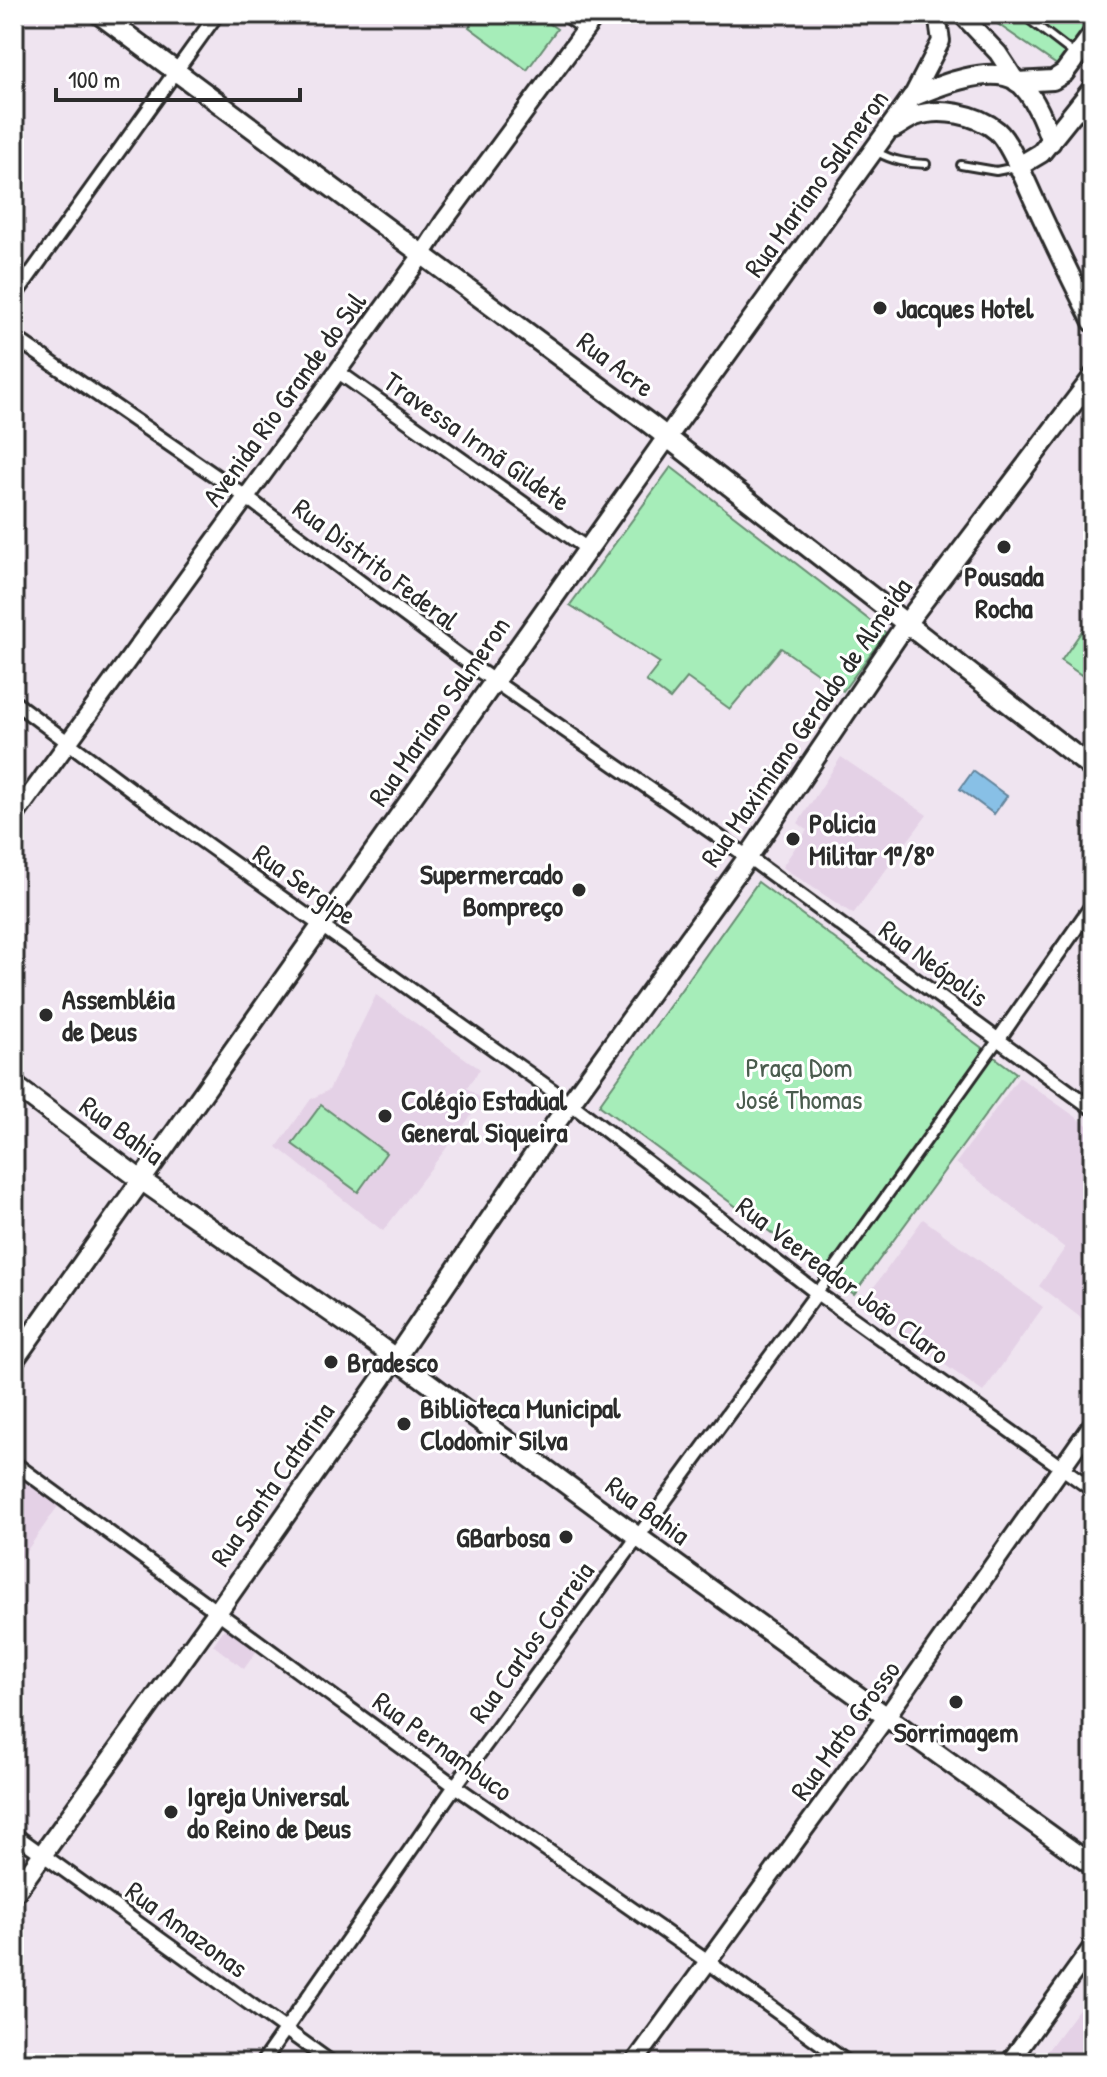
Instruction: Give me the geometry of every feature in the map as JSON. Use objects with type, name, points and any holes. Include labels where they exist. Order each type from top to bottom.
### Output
[{"type":"main road","name":"Rua Acre","points":[[99,14],[667,438],[1093,769]]},
{"type":"main road","points":[[1017,82],[1053,80],[1064,73],[1093,34]]},
{"type":"main road","points":[[912,97],[947,82],[1001,75],[1017,82],[1032,99],[1051,142]]},
{"type":"main road","points":[[1019,166],[1041,153],[1085,114],[1093,88]]},
{"type":"main road","name":"Rua Mariano Salmeron","points":[[14,1360],[912,97]]},
{"type":"main road","points":[[889,131],[913,117],[930,112],[963,115],[986,123],[999,133],[1019,166],[1093,322]]},
{"type":"main road","name":"Rua Maximiano Geraldo de Almeida","points":[[570,1103],[748,857],[905,625],[1093,377]]},
{"type":"main road","name":"Rua Bahia","points":[[14,1085],[141,1180],[395,1359],[1093,1866]]},
{"type":"main road","name":"Rua Santa Catarina","points":[[14,1894],[218,1611],[570,1103]]},
{"type":"street","points":[[14,297],[217,14]]},
{"type":"street","points":[[565,14],[586,29]]},
{"type":"street","name":"Avenida Rio Grande do Sul","points":[[14,817],[597,14]]},
{"type":"street","points":[[912,97],[941,41],[937,14]]},
{"type":"street","points":[[965,15],[998,53],[1017,82]]},
{"type":"street","name":"Rua Distrito Federal","points":[[14,337],[246,497],[495,681],[748,857]]},
{"type":"street","name":"Travessa Irmã Gildete","points":[[337,371],[589,550]]},
{"type":"street","name":"Rua Sergipe","points":[[14,702],[160,811],[570,1103]]},
{"type":"street","name":"Rua Neópolis","points":[[748,857],[1093,1109]]},
{"type":"street","points":[[817,1293],[1093,904]]},
{"type":"street","name":"Rua Veereador João Claro","points":[[570,1103],[817,1293],[1093,1490]]},
{"type":"street","name":"Rua Carlos Correia","points":[[262,2063],[455,1786],[817,1293]]},
{"type":"street","name":"Rua Mato Grosso","points":[[634,2063],[887,1716],[1093,1423]]},
{"type":"street","name":"Rua Pernambuco","points":[[14,1463],[455,1786],[848,2063]]},
{"type":"street","name":"Rua Amazonas","points":[[14,1834],[332,2063]]},
{"type":"street","points":[[1009,2063],[1093,1946]]},
{"type":"lane","points":[[1022,14],[1077,56]]},
{"type":"lane","points":[[874,150],[889,159],[926,164]]},
{"type":"lane","points":[[961,165],[996,171],[1019,166]]},
{"type":"shaded area","points":[[841,757],[927,815],[853,914],[782,867],[807,830],[798,823]]},
{"type":"shaded area","name":"Colégio Estadual General Siqueira","points":[[376,995],[480,1069],[467,1088],[483,1100],[383,1231],[277,1147],[311,1099],[329,1090]]},
{"type":"shaded area","points":[[1019,1077],[1093,1129],[1093,1327],[1039,1286],[1065,1248],[956,1163]]},
{"type":"shaded area","points":[[923,1219],[1043,1307],[983,1392],[861,1305]]},
{"type":"shaded area","points":[[14,1475],[58,1506],[21,1559],[14,1555]]},
{"type":"shaded area","points":[[231,1628],[260,1646],[244,1669],[213,1645],[224,1629]]},
{"type":"shaded area","points":[[1093,1990],[1093,2063],[1038,2063]]},
{"type":"green space","points":[[478,14],[536,14],[557,29],[527,70],[469,27]]},
{"type":"green space","points":[[983,14],[1093,14],[1057,65]]},
{"type":"green space","points":[[671,467],[886,633],[843,691],[781,648],[730,709],[687,678],[670,699],[646,681],[660,663],[570,605]]},
{"type":"green space","points":[[1093,615],[1093,683],[1061,661]]},
{"type":"green space","name":"Praça Dom José Thomas","points":[[758,882],[1016,1073],[854,1294],[599,1105]]},
{"type":"green space","points":[[321,1105],[386,1153],[358,1192],[292,1144]]},
{"type":"water","points":[[973,771],[1007,796],[994,814],[960,789]]},
{"type":"place","name":"Jacques Hotel","points":[[880,308]]},
{"type":"place","name":"Pousada Rocha","points":[[1004,547]]},
{"type":"place","name":"Policia Militar 1ª/8º","points":[[793,839]]},
{"type":"place","name":"Supermercado Bompreço","points":[[579,890]]},
{"type":"place","name":"Assembléia de Deus","points":[[46,1015]]},
{"type":"place","name":"Colégio Estadual General Siqueira","points":[[385,1116]]},
{"type":"place","name":"Bradesco","points":[[331,1362]]},
{"type":"place","name":"Biblioteca Municipal Clodomir Silva","points":[[404,1424]]},
{"type":"place","name":"GBarbosa","points":[[566,1537]]},
{"type":"place","name":"Sorrimagem","points":[[956,1702]]},
{"type":"place","name":"Igreja Universal do Reino de Deus","points":[[171,1812]]}]
